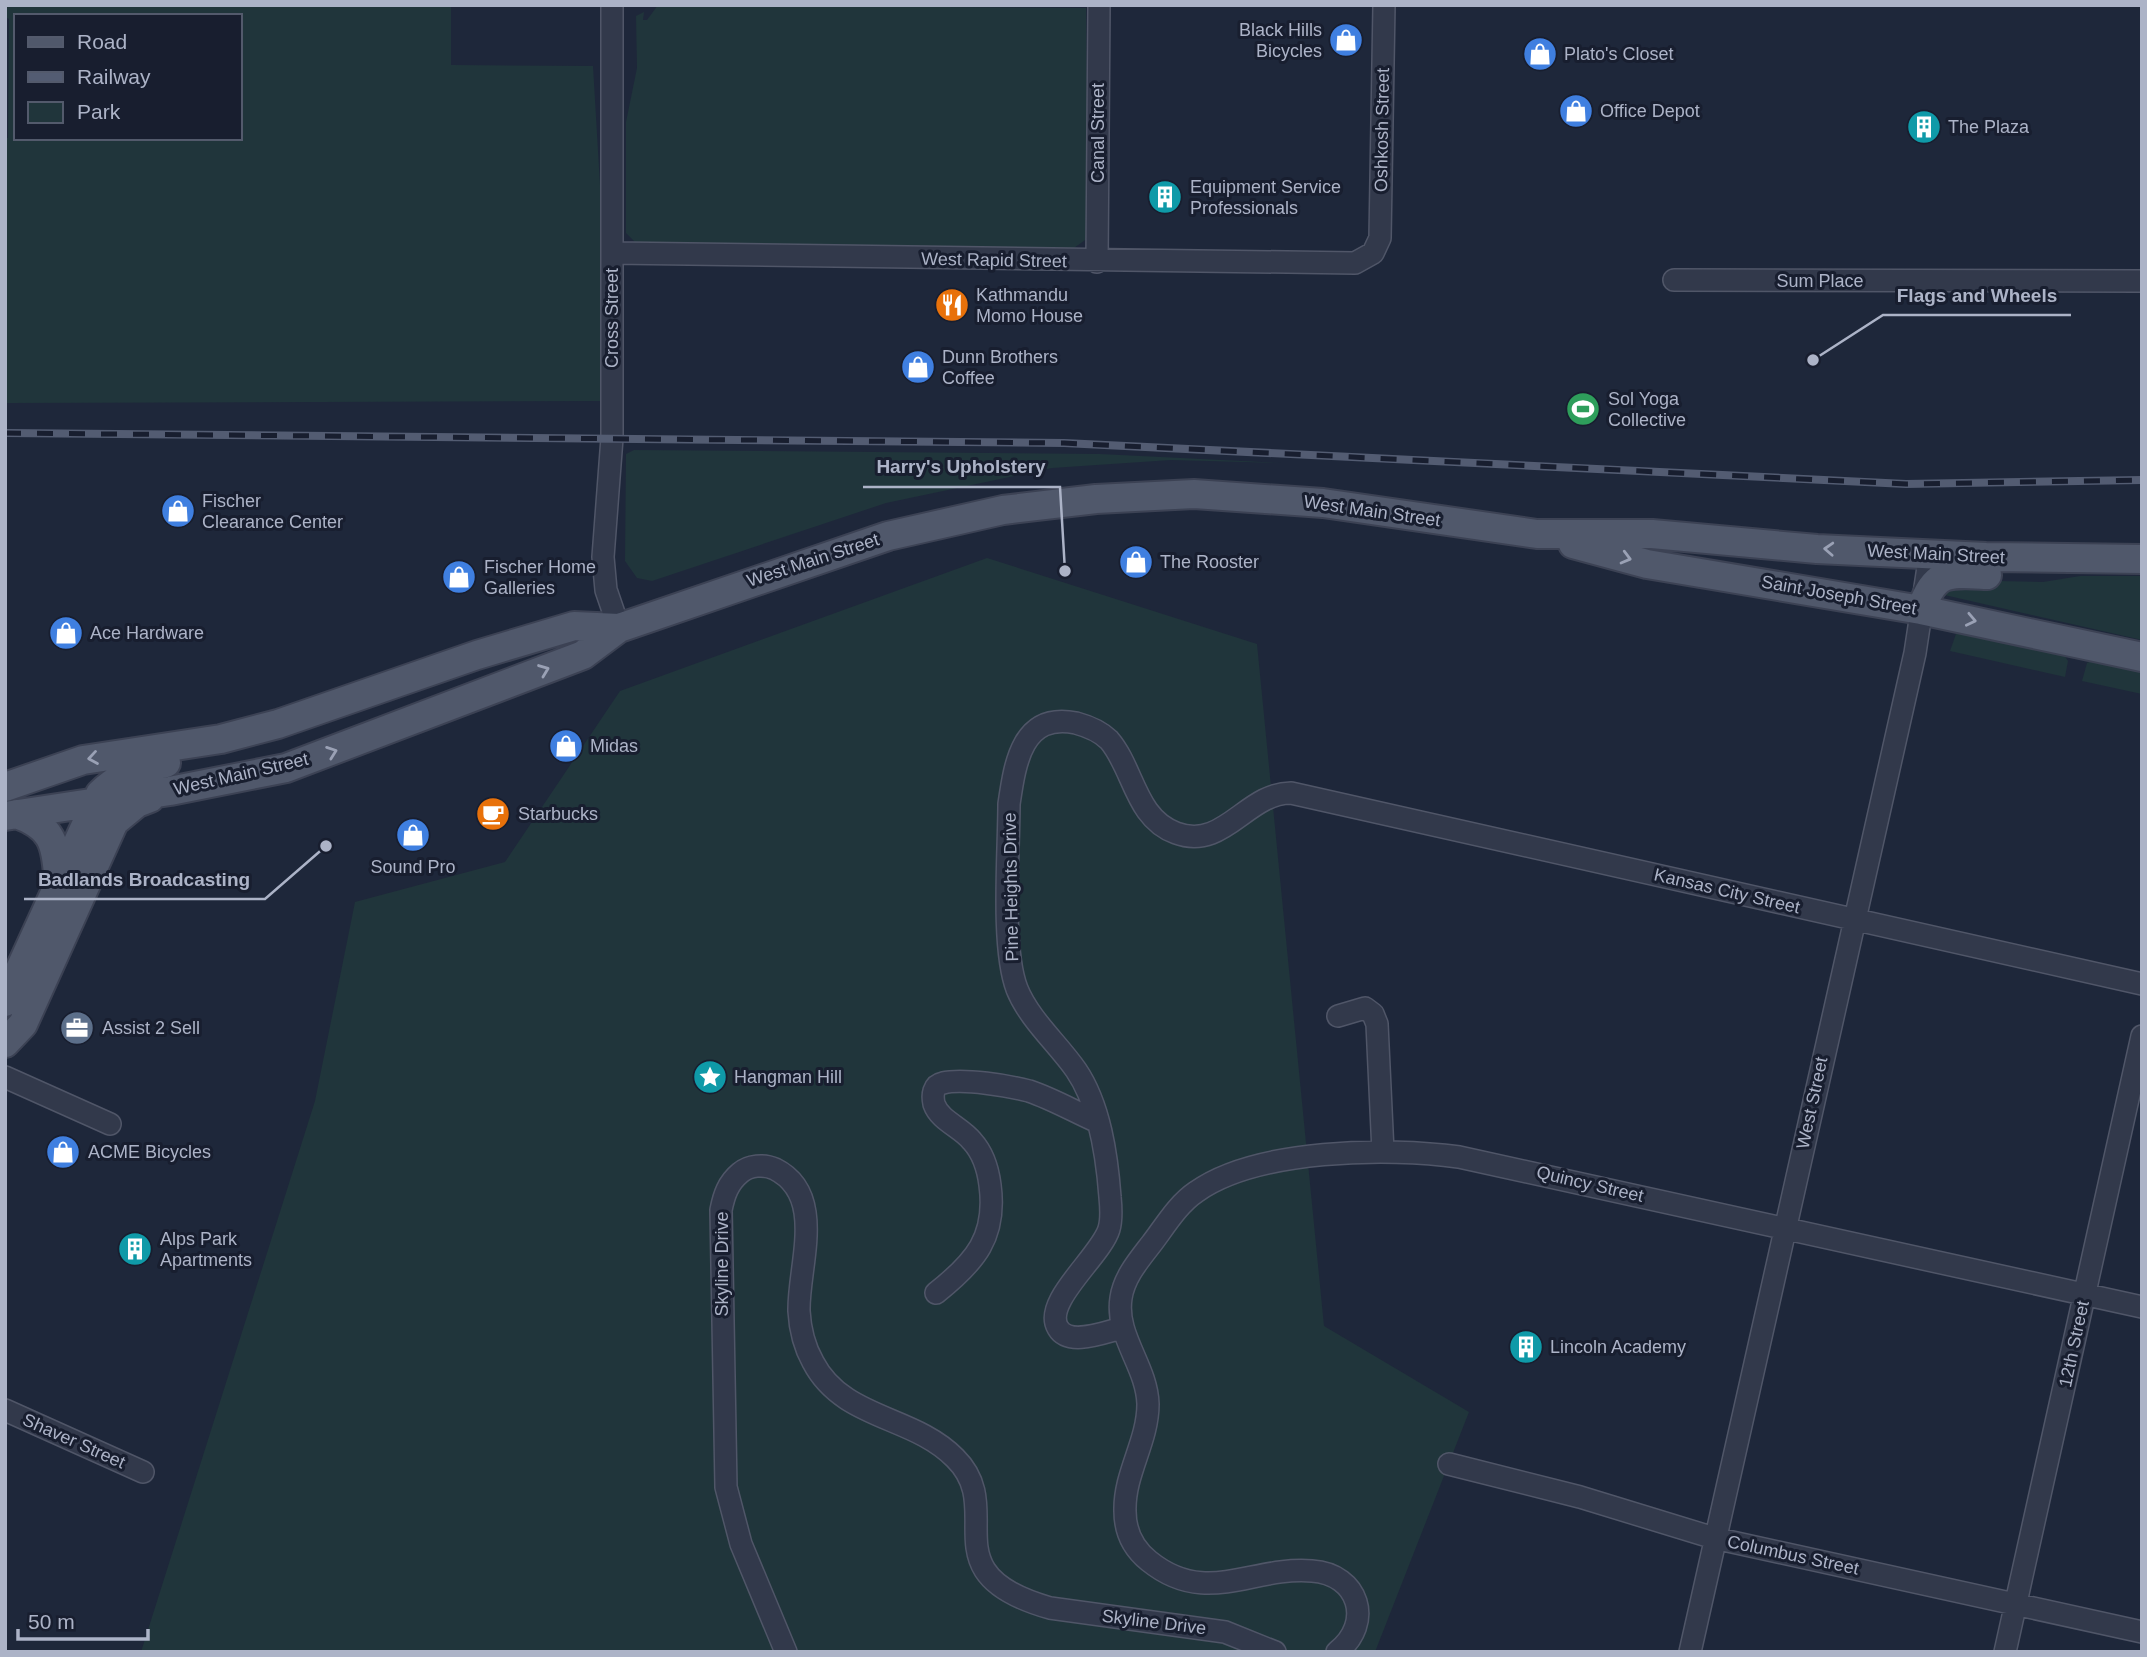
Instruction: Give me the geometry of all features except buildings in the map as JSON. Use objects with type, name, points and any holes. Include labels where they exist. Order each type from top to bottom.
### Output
[{"type":"main road","name":"West Main Street","points":[[11,815],[91,807],[240,778],[312,759],[583,655],[619,628],[888,536],[1003,510],[1096,499],[1194,494],[1263,497],[1537,534],[1651,534],[1817,549],[2142,559]]},
{"type":"main road","name":"Saint Joseph Street","points":[[1537,534],[1647,564],[1921,610],[2142,657]]},
{"type":"main road","points":[[1921,610],[1932,583],[1947,575],[2035,577],[2071,569],[2092,559]]},
{"type":"main road","name":"West Main Street","points":[[5,787],[83,760],[212,741],[278,724],[477,655],[574,626],[619,628]]},
{"type":"main road","points":[[5,1002],[91,807],[114,781],[143,767],[314,731],[428,687],[477,655]]},
{"type":"main road","points":[[33,778],[70,777],[82,788],[91,807],[91,833],[50,933],[47,968]]},
{"type":"main road","points":[[5,1043],[23,1024],[114,822],[137,803],[170,791]]},
{"type":"main road","points":[[11,815],[34,820],[50,836],[56,853],[59,882]]},
{"type":"street","name":"Cross Street","points":[[611,5],[612,438],[603,558],[606,590],[619,628]]},
{"type":"street","name":"Canal Street","points":[[1097,262],[1099,5]]},
{"type":"street","name":"Oshkosh Street","points":[[1373,253],[1380,238],[1384,5]]},
{"type":"street","name":"West Rapid Street","points":[[613,253],[1097,262],[1355,263],[1373,253]]},
{"type":"street","name":"Sum Place","points":[[1674,280],[2138,282]]},
{"type":"street","name":"West Street","points":[[1690,1652],[1915,653],[1930,554]]},
{"type":"street","name":"Pine Heights Drive","points":[[1122,1328],[1083,1337],[1069,1337],[1058,1330],[1055,1320],[1056,1308],[1065,1291],[1087,1265],[1109,1229],[1111,1214],[1108,1172],[1098,1122],[1078,1072],[1028,1007],[1018,991],[1012,972],[1009,804],[1018,759],[1038,726],[1051,721],[1083,725],[1096,730],[1108,739],[1119,754],[1151,816],[1176,833],[1199,836],[1220,831],[1262,798],[1276,793],[1312,797]]},
{"type":"street","name":"Kansas City Street","points":[[1312,797],[2142,984]]},
{"type":"street","points":[[1338,1016],[1365,1008],[1373,1014],[1377,1024],[1383,1152]]},
{"type":"street","name":"12th Street","points":[[2005,1652],[2142,1036]]},
{"type":"street","points":[[5,1077],[110,1124]]},
{"type":"street","points":[[936,1293],[975,1256],[991,1223],[992,1209],[988,1172],[982,1155],[965,1133],[941,1117],[935,1106],[933,1093],[936,1087],[942,1083],[958,1083],[1027,1091],[1098,1122]]},
{"type":"street","name":"Quincy Street","points":[[1122,1328],[1120,1300],[1128,1278],[1170,1219],[1196,1192],[1225,1177],[1275,1162],[1316,1156],[1383,1152],[1432,1153],[1486,1161],[2142,1307]]},
{"type":"street","name":"Skyline Drive","points":[[786,1652],[741,1544],[726,1487],[721,1210],[730,1184],[743,1170],[758,1166],[771,1167],[784,1174],[795,1185],[803,1201],[805,1234],[799,1310],[803,1336],[813,1363],[824,1379],[855,1407],[925,1435],[959,1462],[971,1482],[979,1556],[995,1583],[1027,1601],[1051,1608],[1224,1632],[1275,1652]]},
{"type":"street","points":[[1122,1328],[1146,1385],[1148,1404],[1143,1436],[1125,1490],[1129,1535],[1138,1552],[1175,1577],[1198,1584],[1217,1585],[1312,1571],[1342,1580],[1353,1592],[1358,1617],[1356,1630],[1348,1643],[1337,1652]]},
{"type":"street","name":"Shaver Street","points":[[5,1410],[142,1472]]},
{"type":"street","name":"Columbus Street","points":[[1449,1464],[1580,1497],[1714,1538],[2142,1632]]},
{"type":"green space","points":[[5,5],[451,5],[451,65],[593,66],[603,236],[603,401],[5,403],[5,138],[8,138],[9,19],[5,17]]},
{"type":"green space","points":[[658,5],[1086,8],[1088,238],[1071,250],[637,244],[626,233],[626,122],[637,68],[636,16],[644,12],[643,20],[647,20]]},
{"type":"green space","points":[[634,450],[1100,454],[1282,463],[1171,460],[1052,468],[886,503],[652,581],[637,578],[625,561],[626,454]]},
{"type":"green space","points":[[987,558],[1257,644],[1324,1326],[1469,1412],[1375,1652],[141,1652],[315,1101],[355,902],[505,862],[620,691]]},
{"type":"green space","points":[[2080,576],[2142,576],[2142,640],[1940,594],[1950,580],[2043,582]]},
{"type":"green space","points":[[1957,631],[2064,655],[2068,661],[2065,677],[1950,651]]},
{"type":"green space","points":[[2091,661],[2142,672],[2142,694],[2082,681],[2087,663]]},
{"type":"railway","points":[[5,433],[1064,443],[1906,484],[2142,480]]},
{"type":"place","name":"Black Hills Bicycles","points":[[1346,40]]},
{"type":"place","name":"Plato's Closet","points":[[1540,54]]},
{"type":"place","name":"Office Depot","points":[[1576,111]]},
{"type":"place","name":"The Plaza","points":[[1924,127]]},
{"type":"place","name":"Equipment Service Professionals","points":[[1165,197]]},
{"type":"place","name":"Kathmandu Momo House","points":[[952,305]]},
{"type":"place","name":"Flags and Wheels","points":[[1813,360]]},
{"type":"place","name":"Dunn Brothers Coffee","points":[[918,367]]},
{"type":"place","name":"Sol Yoga Collective","points":[[1583,409]]},
{"type":"place","name":"Fischer Clearance Center","points":[[178,511]]},
{"type":"place","name":"The Rooster","points":[[1136,562]]},
{"type":"place","name":"Harry's Upholstery","points":[[1065,571]]},
{"type":"place","name":"Fischer Home Galleries","points":[[459,577]]},
{"type":"place","name":"Ace Hardware","points":[[66,633]]},
{"type":"place","name":"Midas","points":[[566,746]]},
{"type":"place","name":"Starbucks","points":[[493,814]]},
{"type":"place","name":"Sound Pro","points":[[413,835]]},
{"type":"place","name":"Badlands Broadcasting","points":[[326,846]]},
{"type":"place","name":"Assist 2 Sell","points":[[77,1028]]},
{"type":"place","name":"Hangman Hill","points":[[710,1077]]},
{"type":"place","name":"ACME Bicycles","points":[[63,1152]]},
{"type":"place","name":"Alps Park Apartments","points":[[135,1249]]},
{"type":"place","name":"Lincoln Academy","points":[[1526,1347]]}]
